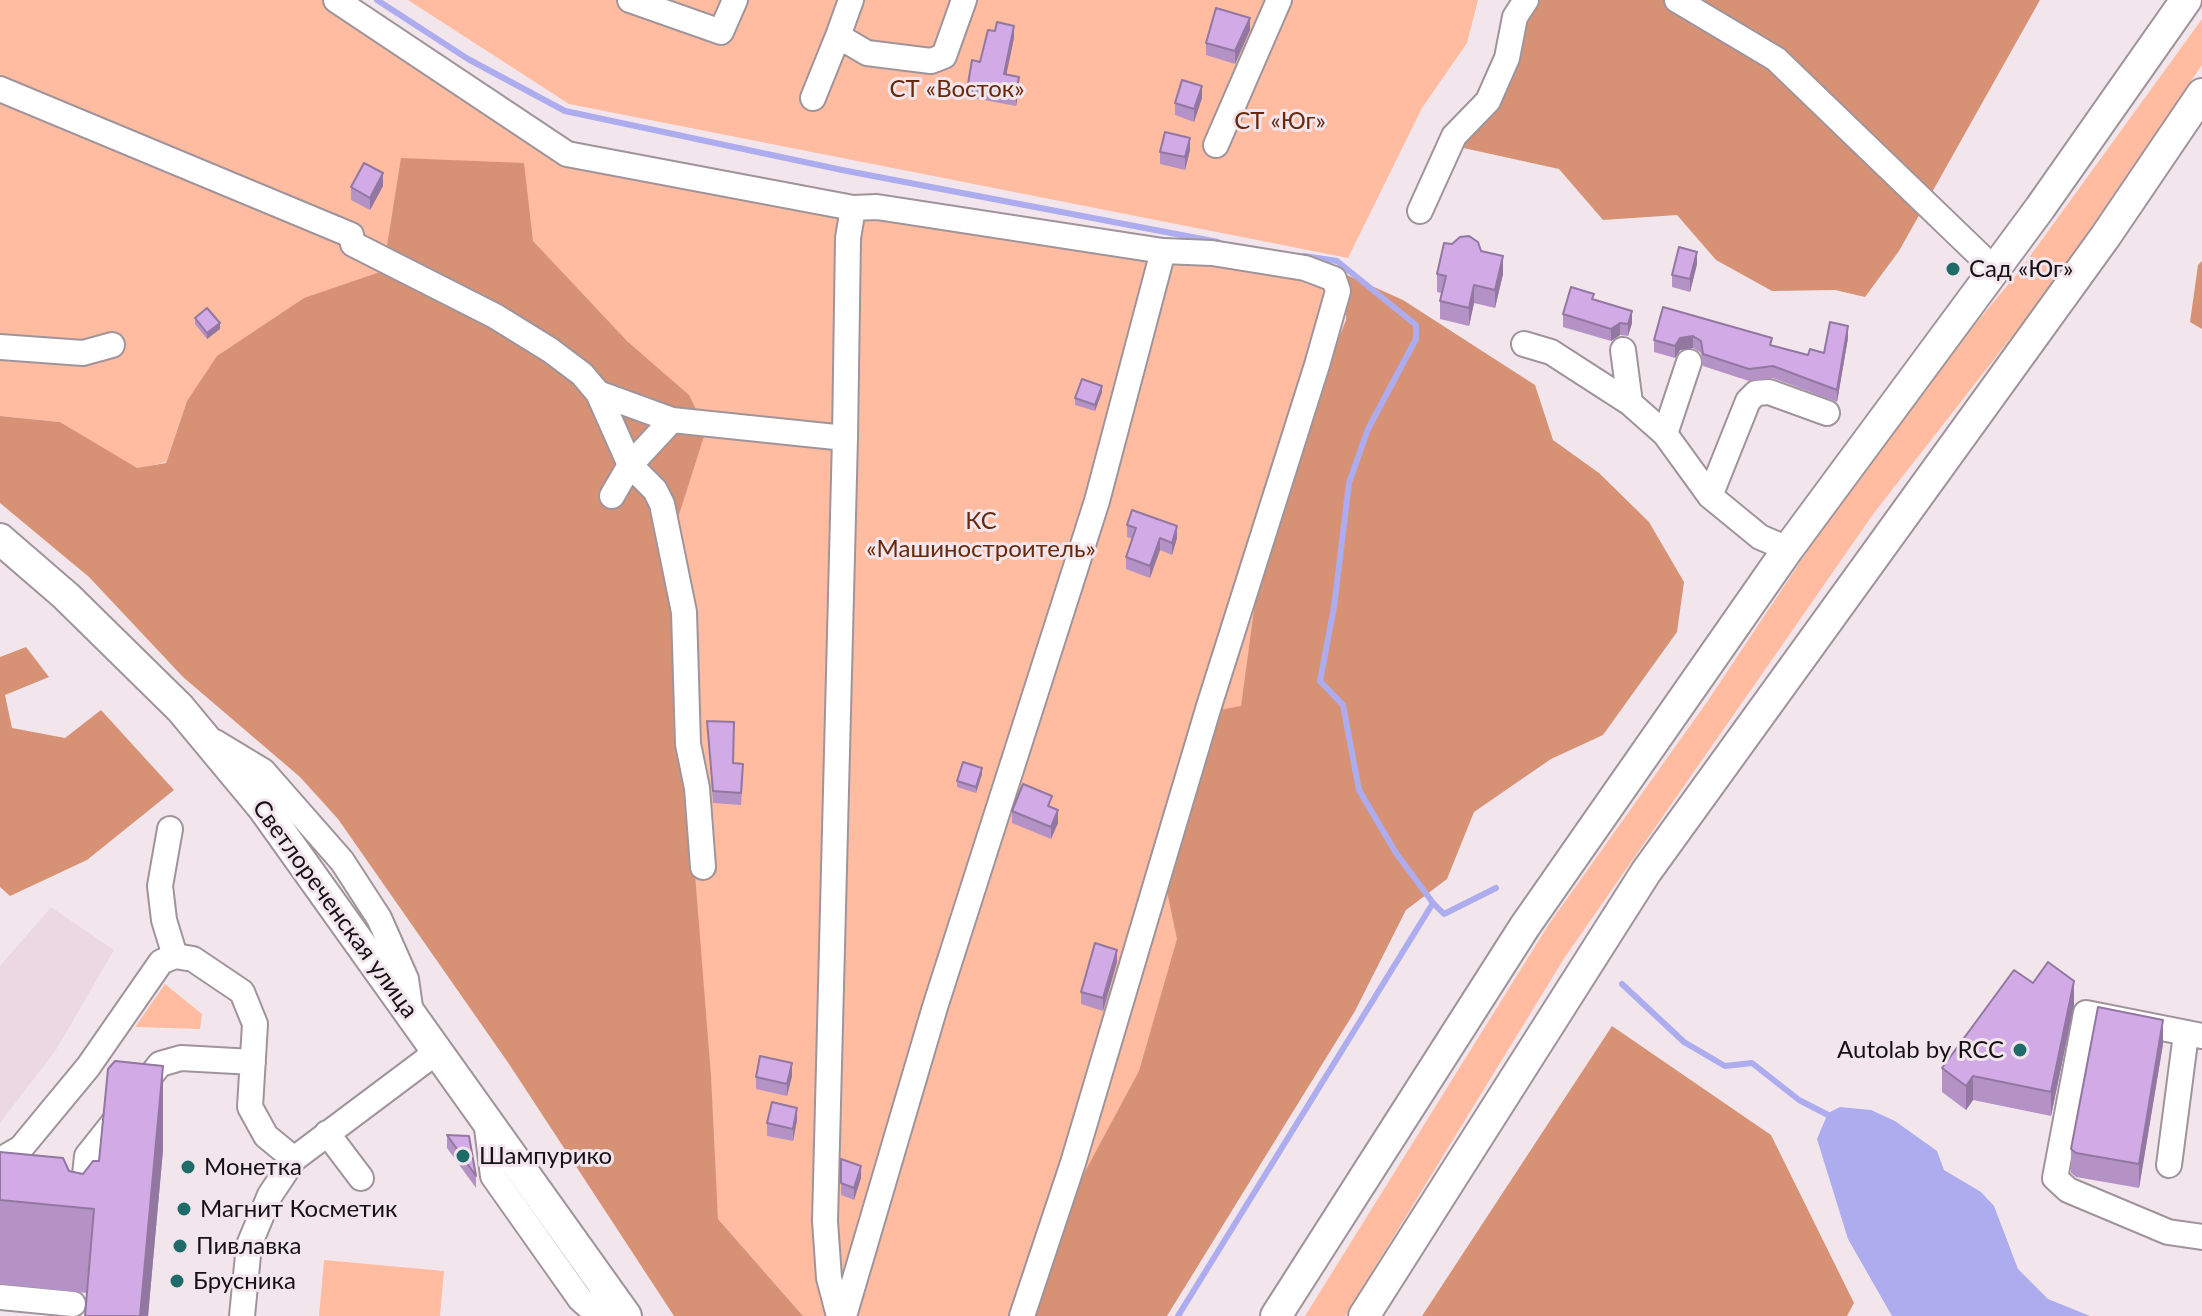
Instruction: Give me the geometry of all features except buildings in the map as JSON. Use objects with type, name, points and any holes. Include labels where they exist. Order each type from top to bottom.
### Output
[{"type":"main road","points":[[1276,1316],[1525,926],[1788,549],[1994,269],[2186,0]]},
{"type":"main road","points":[[1364,1316],[1646,872],[2096,250],[2202,94]]},
{"type":"main road","name":"Светлореченская улица","points":[[0,539],[66,596],[207,738],[264,809],[485,1113],[626,1316]]},
{"type":"street","points":[[336,0],[567,154],[853,208],[877,207],[1163,251],[1212,253],[1305,268],[1334,279],[1338,291],[1073,1163],[1022,1316]]},
{"type":"street","points":[[630,0],[721,32],[735,0]]},
{"type":"street","points":[[813,98],[851,0]]},
{"type":"street","points":[[838,36],[867,53],[931,61],[944,56],[964,0]]},
{"type":"street","points":[[1216,145],[1279,0]]},
{"type":"street","points":[[1420,211],[1454,136],[1488,101],[1507,58],[1515,17],[1526,0]]},
{"type":"street","points":[[1677,0],[1776,59],[1994,269]]},
{"type":"street","points":[[0,89],[351,235],[353,244],[495,316],[582,374],[598,393],[630,465],[655,490],[662,504],[684,612],[688,744],[697,788],[703,867]]},
{"type":"street","points":[[842,1316],[829,1278],[825,1221],[848,238],[853,208]]},
{"type":"street","points":[[842,1316],[935,1007],[1097,501],[1163,251]]},
{"type":"street","points":[[1524,344],[1551,352],[1630,403],[1665,434],[1710,496],[1760,537],[1788,549]]},
{"type":"street","points":[[0,347],[83,353],[112,345]]},
{"type":"street","points":[[1623,350],[1630,403]]},
{"type":"street","points":[[1665,434],[1689,362]]},
{"type":"street","points":[[1710,496],[1748,401],[1756,393],[1769,392],[1827,413]]},
{"type":"street","points":[[598,393],[672,420],[845,438]]},
{"type":"street","points":[[612,496],[630,465],[672,420]]},
{"type":"street","points":[[170,829],[160,886],[164,920],[175,956]]},
{"type":"street","points":[[10,1154],[60,1115],[161,962],[175,956],[193,959],[242,992],[255,1024],[250,1107],[266,1136],[294,1159]]},
{"type":"street","points":[[2169,1165],[2194,1035],[2086,1013],[2055,1178],[2068,1190],[2168,1232],[2202,1237]]},
{"type":"street","points":[[242,1316],[249,1245],[270,1195],[294,1159],[438,1051]]},
{"type":"street","points":[[75,1225],[87,1156],[120,1111],[167,1059],[253,1062]]},
{"type":"street","points":[[485,1113],[493,1176],[580,1299],[599,1316]]},
{"type":"street","points":[[327,1133],[361,1178]]},
{"type":"street","points":[[87,1156],[105,1141],[123,1136]]},
{"type":"street","points":[[0,1297],[73,1304]]},
{"type":"shaded area","points":[[1527,0],[2040,0],[1899,251],[1865,297],[1835,290],[1772,291],[1716,260],[1677,215],[1603,220],[1559,169],[1459,147]]},
{"type":"shaded area","points":[[401,158],[524,163],[533,241],[627,341],[689,395],[706,430],[669,546],[711,1076],[718,1219],[803,1316],[674,1316],[509,1064],[338,819],[300,777],[183,677],[89,577],[0,503],[0,416],[60,422],[137,468],[166,463],[187,401],[217,356],[304,298],[383,271]]},
{"type":"shaded area","points":[[2202,261],[2202,329],[2190,322],[2198,265]]},
{"type":"shaded area","points":[[1347,275],[1403,300],[1535,385],[1553,440],[1599,473],[1649,522],[1684,582],[1677,632],[1603,735],[1551,759],[1474,812],[1447,879],[1406,910],[1355,1011],[1167,1316],[1022,1316],[1043,1250],[1139,1071],[1177,939],[1164,877],[1214,711],[1241,706],[1254,610],[1306,417],[1346,320]]},
{"type":"shaded area","points":[[26,647],[49,677],[5,695],[12,728],[65,738],[101,710],[174,790],[87,860],[10,896],[0,887],[0,657]]},
{"type":"shaded area","points":[[51,907],[114,950],[56,1050],[0,1123],[0,966]]},
{"type":"shaded area","points":[[1612,1026],[1771,1135],[1854,1303],[1847,1316],[1422,1316]]},
{"type":"green space","name":"КС «Машиностроитель»","points":[[0,0],[352,0],[566,140],[853,194],[1347,275],[1281,652],[1088,1316],[803,1316],[718,1219],[689,792],[187,401],[166,462],[137,469],[60,422],[0,416]]},
{"type":"green space","points":[[408,0],[1478,0],[1467,43],[1422,108],[1348,258],[569,104]]},
{"type":"green space","points":[[2202,19],[2202,65],[2049,289],[1874,513],[1565,957],[1345,1316],[1305,1316],[1549,924],[1707,702],[1850,487],[1960,342],[2017,274]]},
{"type":"green space","points":[[165,984],[202,1014],[200,1029],[135,1027]]},
{"type":"green space","points":[[324,1260],[444,1271],[440,1316],[319,1316]]},
{"type":"water","points":[[1840,1107],[1871,1110],[1895,1121],[1937,1151],[1944,1170],[1981,1192],[1994,1206],[2018,1269],[2048,1299],[2090,1316],[1892,1316],[1848,1239],[1817,1139],[1828,1113]]},
{"type":"waterway","points":[[377,0],[468,59],[565,111],[842,170],[1218,242]]},
{"type":"waterway","points":[[1304,256],[1337,261],[1416,325],[1416,339],[1368,429],[1349,483],[1334,607],[1320,681],[1343,705],[1359,790],[1396,853],[1433,903],[1444,914],[1496,888]]},
{"type":"waterway","points":[[1178,1316],[1433,903]]},
{"type":"waterway","points":[[1622,984],[1684,1042],[1725,1066],[1752,1063],[1799,1100],[1832,1117]]},
{"type":"place","name":"Сад «Юг»","points":[[1953,269]]},
{"type":"place","name":"Autolab by RCC","points":[[2020,1050]]},
{"type":"place","name":"Шампурико","points":[[463,1156]]},
{"type":"place","name":"Монетка","points":[[188,1167]]},
{"type":"place","name":"Магнит Косметик","points":[[184,1209]]},
{"type":"place","name":"Пивлавка","points":[[180,1246]]},
{"type":"place","name":"Брусника","points":[[177,1281]]},
{"type":"park label","name":"СТ «Восток»","points":[[957,89]]},
{"type":"park label","name":"СТ «Юг»","points":[[1280,121]]}]
